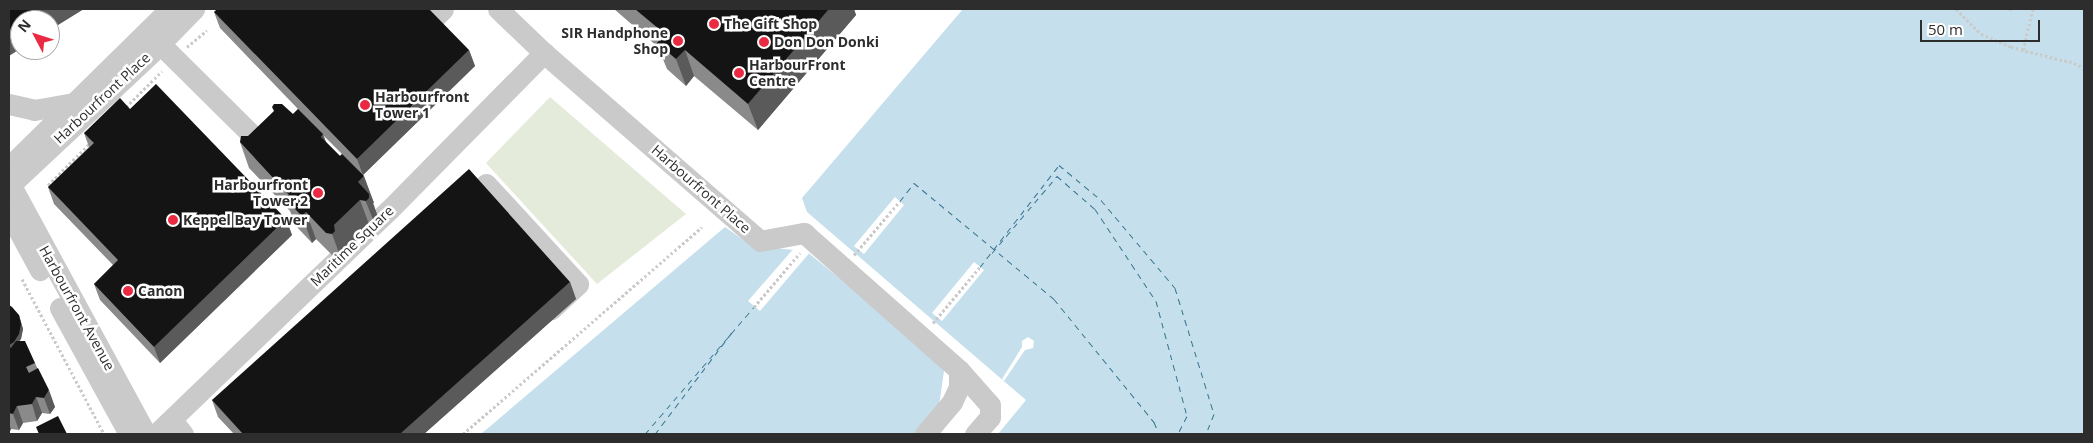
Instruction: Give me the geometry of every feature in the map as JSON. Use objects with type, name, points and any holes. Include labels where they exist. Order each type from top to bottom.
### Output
[{"type":"street","name":"Harbourfront Place","points":[[9,180],[73,103],[161,44],[170,9]]},
{"type":"street","name":"Harbourfront Place","points":[[9,180],[161,44],[194,9]]},
{"type":"street","name":"Harbourfront Place","points":[[498,9],[544,53],[760,241],[804,233],[959,370],[990,405],[990,417],[975,434]]},
{"type":"street","points":[[161,44],[258,141]]},
{"type":"street","name":"Maritime Square","points":[[156,434],[177,427],[544,53]]},
{"type":"street","name":"Harbourfront Place","points":[[14,106],[34,110],[73,103]]},
{"type":"street","name":"Harbourfront Avenue","points":[[9,180],[129,434]]},
{"type":"street","points":[[452,215],[486,184],[578,284],[539,320]]},
{"type":"street","name":"Harbourfront Avenue","points":[[9,213],[146,434]]},
{"type":"street","points":[[925,434],[952,402],[959,387],[959,370]]},
{"type":"path","points":[[1956,9],[1981,34],[2023,50],[2074,63],[2084,68]]},
{"type":"path","points":[[2023,50],[2033,9]]},
{"type":"path","points":[[125,108],[161,44],[207,30]]},
{"type":"path","points":[[48,186],[97,136]]},
{"type":"path","points":[[39,186],[58,186]]},
{"type":"path","points":[[850,260],[900,201]]},
{"type":"path","points":[[463,434],[702,227]]},
{"type":"path","points":[[754,306],[805,247]]},
{"type":"path","points":[[929,327],[980,267]]},
{"type":"path","points":[[18,270],[104,434]]},
{"type":"green space","points":[[550,97],[686,214],[597,284],[486,163]]},
{"type":"water","points":[[963,9],[2084,9],[2084,434],[998,434],[1026,400],[807,212],[802,198]]},
{"type":"water","points":[[725,227],[752,246],[806,251],[945,364],[938,413],[920,434],[481,434]]},
{"type":"pier","points":[[895,197],[904,205],[864,254],[854,246]]},
{"type":"pier","points":[[795,247],[807,248],[811,251],[760,311],[748,301]]},
{"type":"pier","points":[[974,262],[984,270],[942,321],[932,313]]},
{"type":"pier","points":[[1028,337],[1034,341],[1033,348],[1025,350],[1004,381],[1002,379],[1022,347],[1022,341]]},
{"type":"building","points":[[9,9],[42,9],[10,10],[9,30]]},
{"type":"building","name":"Harbourfront Tower 1","points":[[217,9],[429,9],[469,50],[357,159],[214,12]]},
{"type":"building","name":"HarbourFront Centre","points":[[635,9],[829,9],[748,104],[685,50],[676,59],[657,43],[665,34]]},
{"type":"building","name":"Keppel Bay Tower","points":[[156,84],[286,219],[154,347],[94,284],[118,260],[48,187],[94,143],[84,133],[120,98],[130,109]]},
{"type":"building","name":"Harbourfront Tower 2","points":[[274,104],[282,104],[293,114],[298,109],[323,134],[321,137],[340,156],[342,154],[364,176],[358,182],[369,194],[369,198],[366,201],[360,200],[334,225],[335,231],[332,234],[326,233],[306,212],[302,216],[285,199],[289,195],[240,142],[241,136],[248,136],[274,111],[272,107]]},
{"type":"building","points":[[469,169],[570,282],[400,434],[243,434],[212,400]]},
{"type":"building","points":[[9,305],[19,315],[21,324],[19,334],[14,342],[9,345]]},
{"type":"building","points":[[16,341],[25,341],[35,363],[26,367],[29,373],[38,368],[49,390],[44,398],[36,397],[32,404],[17,406],[13,414],[9,413],[9,347],[11,348]]},
{"type":"building","points":[[58,416],[67,434],[39,434],[36,427]]},
{"type":"ferry route","points":[[980,267],[1059,165],[1101,200],[1175,288],[1214,414],[1206,434]]},
{"type":"ferry route","points":[[992,253],[1057,176],[1095,209],[1156,301],[1187,416],[1178,434]]},
{"type":"ferry route","points":[[900,201],[914,183],[1054,299],[1154,422],[1159,434]]},
{"type":"ferry route","points":[[645,434],[754,307]]},
{"type":"ferry route","points":[[655,434],[733,331]]},
{"type":"place","name":"The Gift Shop","points":[[714,24]]},
{"type":"place","name":"SIR Handphone Shop","points":[[678,41]]},
{"type":"place","name":"Don Don Donki","points":[[764,42]]},
{"type":"place","name":"HarbourFront Centre","points":[[739,73]]},
{"type":"place","name":"Harbourfront Tower 1","points":[[365,105]]},
{"type":"place","name":"Harbourfront Tower 2","points":[[318,193]]},
{"type":"place","name":"Keppel Bay Tower","points":[[173,220]]},
{"type":"place","name":"Canon","points":[[128,291]]}]
